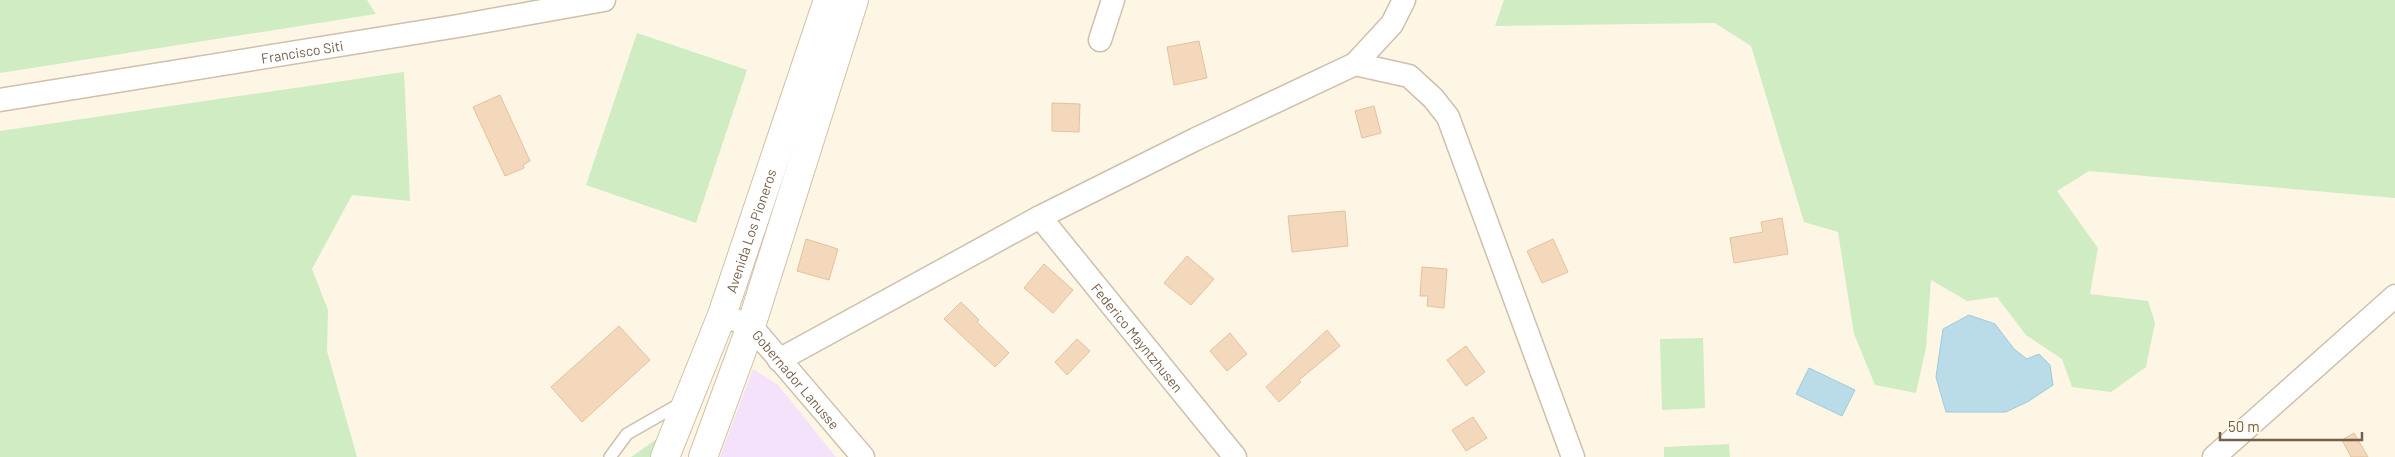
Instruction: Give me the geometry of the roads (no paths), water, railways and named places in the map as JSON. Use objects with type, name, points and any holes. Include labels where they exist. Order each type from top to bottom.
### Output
[{"type":"main road","name":"Avenida Los Pioneros","points":[[665,457],[722,315],[828,0]]},
{"type":"main road","name":"Avenida Los Pioneros","points":[[703,457],[751,326],[854,0]]},
{"type":"street","name":"Francisco Siti","points":[[0,100],[449,28],[604,0]]},
{"type":"street","points":[[1100,40],[1113,0]]},
{"type":"street","points":[[779,360],[1040,217],[1196,139],[1355,64],[1392,24],[1404,0]]},
{"type":"street","points":[[1355,64],[1409,76],[1433,98],[1448,117],[1573,457]]},
{"type":"street","name":"Federico Mayntzhusen","points":[[1040,217],[1234,457]]},
{"type":"street","points":[[2214,457],[2395,296]]},
{"type":"street","name":"Gobernador Lanusse","points":[[722,315],[751,326],[862,457]]},
{"type":"lane","points":[[610,457],[627,434],[688,399]]},
{"type":"water","points":[[1969,315],[1995,324],[2014,349],[2027,359],[2039,354],[2050,365],[2053,385],[2029,401],[2006,412],[1946,412],[1936,377],[1943,329]]},
{"type":"water","points":[[1809,368],[1855,390],[1842,416],[1796,394]]}]
